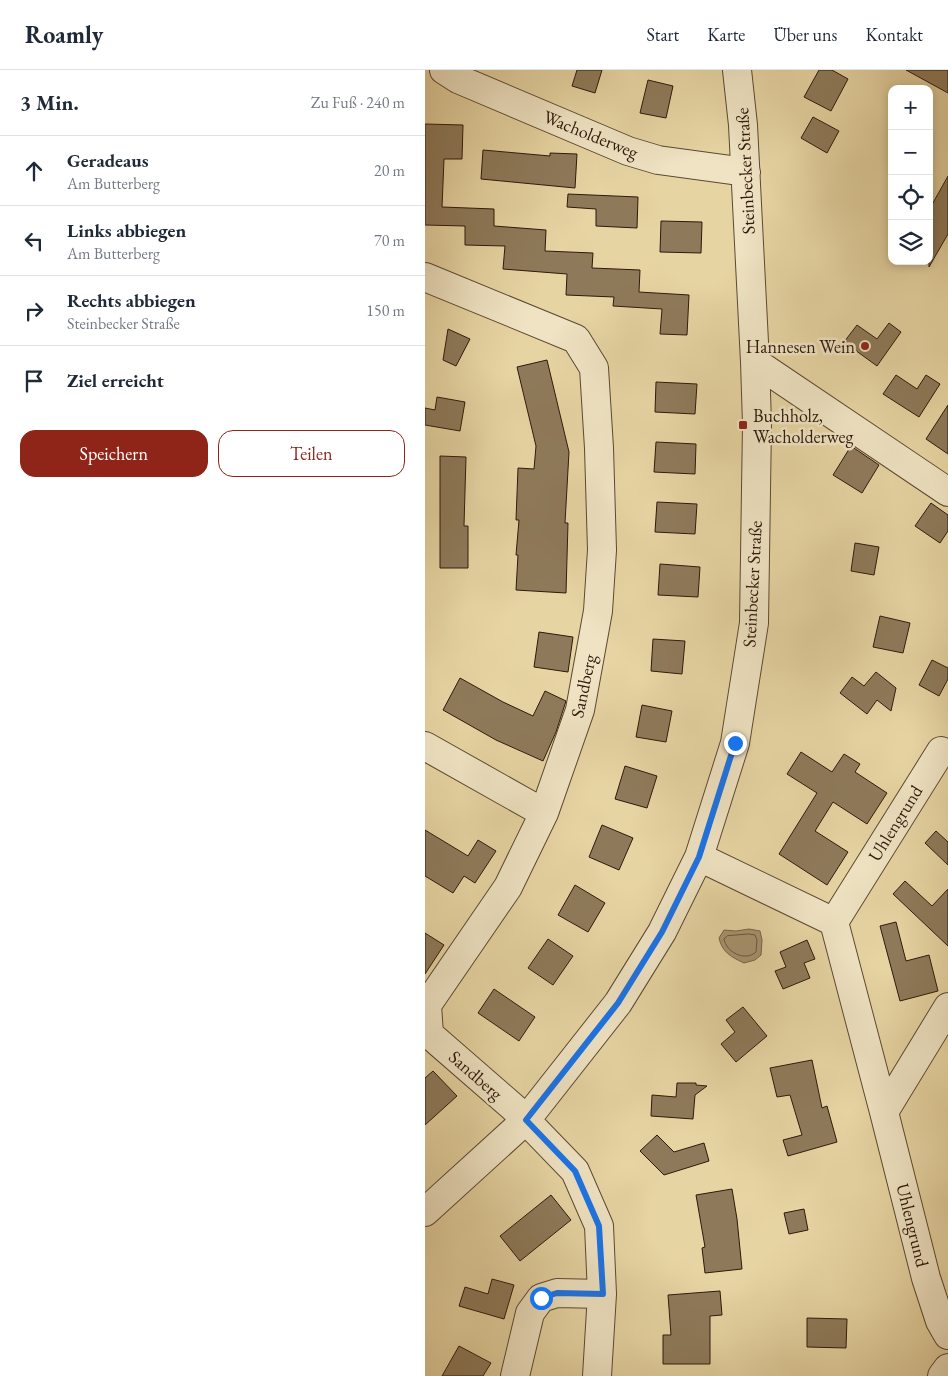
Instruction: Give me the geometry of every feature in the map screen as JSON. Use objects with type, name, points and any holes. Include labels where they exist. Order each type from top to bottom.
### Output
[{"type":"street","name":"Wacholderweg","points":[[444,70],[458,79],[628,151],[658,160],[746,172]]},
{"type":"street","name":"Steinbecker Straße","points":[[425,1212],[526,1120],[618,1003],[662,932],[699,857],[735,743],[754,623],[757,424],[746,172],[737,70]]},
{"type":"street","name":"Sandberg","points":[[425,277],[576,340],[593,368],[599,448],[602,550],[598,611],[580,710],[545,813],[508,887],[427,1005],[429,1034],[514,1108],[575,1171],[599,1226],[603,1294],[597,1376]]},
{"type":"street","points":[[755,362],[948,492]]},
{"type":"street","points":[[425,746],[545,813]]},
{"type":"street","name":"Uhlengrund","points":[[941,750],[833,922],[926,1278],[939,1321],[948,1335]]},
{"type":"street","points":[[699,857],[833,922]]},
{"type":"street","points":[[884,1112],[948,1007]]},
{"type":"street","points":[[515,1376],[530,1313],[541,1298],[557,1293],[603,1294]]},
{"type":"street","points":[[942,1376],[948,1368]]},
{"type":"water","points":[[749,929],[760,931],[762,940],[761,955],[755,960],[744,963],[728,954],[722,947],[719,938],[724,930]]},
{"type":"building","points":[[577,70],[602,70],[595,93],[572,86]]},
{"type":"building","points":[[819,70],[832,70],[848,79],[831,111],[804,97]]},
{"type":"building","points":[[906,70],[948,70],[948,93]]},
{"type":"building","points":[[648,80],[673,86],[666,118],[640,113]]},
{"type":"building","points":[[813,117],[839,131],[827,153],[801,138]]},
{"type":"building","points":[[425,124],[463,125],[462,159],[444,159],[442,207],[494,209],[494,226],[546,230],[545,251],[593,253],[592,268],[640,270],[639,292],[689,295],[687,335],[660,334],[662,309],[613,306],[614,297],[566,295],[567,274],[503,269],[505,246],[465,245],[465,226],[425,225]]},
{"type":"building","points":[[483,150],[550,156],[550,153],[577,154],[575,188],[481,179]]},
{"type":"building","points":[[948,176],[948,234],[933,260],[933,220],[933,203]]},
{"type":"building","points":[[568,194],[638,197],[637,228],[596,226],[596,209],[567,207]]},
{"type":"building","points":[[661,221],[702,222],[701,253],[660,252]]},
{"type":"building","points":[[889,323],[901,332],[877,366],[844,342],[857,325],[877,339]]},
{"type":"building","points":[[448,329],[470,339],[456,366],[443,360]]},
{"type":"building","points":[[547,360],[569,452],[565,523],[568,523],[566,593],[516,590],[519,520],[516,520],[518,468],[534,469],[536,446],[517,367]]},
{"type":"building","points":[[896,375],[917,389],[926,375],[940,384],[919,417],[883,394]]},
{"type":"building","points":[[656,382],[697,384],[695,414],[655,412]]},
{"type":"building","points":[[437,397],[465,402],[460,431],[425,425],[425,408],[435,410]]},
{"type":"building","points":[[948,405],[948,454],[926,439]]},
{"type":"building","points":[[656,442],[696,444],[695,474],[654,472]]},
{"type":"building","points":[[851,446],[879,465],[862,493],[833,475]]},
{"type":"building","points":[[440,456],[466,457],[464,526],[468,526],[468,568],[440,568]]},
{"type":"building","points":[[657,502],[697,504],[695,534],[655,532]]},
{"type":"building","points":[[931,503],[948,515],[948,531],[940,543],[915,526]]},
{"type":"building","points":[[855,543],[879,547],[874,575],[851,571]]},
{"type":"building","points":[[660,564],[700,567],[698,597],[658,595]]},
{"type":"building","points":[[880,616],[910,623],[903,653],[873,647]]},
{"type":"building","points":[[539,632],[573,637],[568,672],[534,667]]},
{"type":"building","points":[[653,639],[685,641],[682,674],[651,671]]},
{"type":"building","points":[[932,660],[948,668],[948,679],[939,696],[919,685]]},
{"type":"building","points":[[876,672],[896,688],[891,711],[877,700],[867,714],[840,693],[852,677],[864,686]]},
{"type":"building","points":[[460,678],[533,716],[545,691],[566,701],[556,732],[543,761],[496,740],[443,710]]},
{"type":"building","points":[[642,705],[672,711],[666,742],[636,737]]},
{"type":"building","points":[[801,752],[832,772],[844,754],[860,764],[855,772],[887,793],[867,824],[833,802],[815,831],[848,852],[827,885],[779,854],[817,793],[787,774]]},
{"type":"building","points":[[625,766],[657,776],[647,808],[615,799]]},
{"type":"building","points":[[602,825],[633,838],[619,870],[589,857]]},
{"type":"building","points":[[425,830],[468,856],[478,840],[496,851],[475,883],[464,876],[453,893],[425,876]]},
{"type":"building","points":[[936,831],[948,842],[948,865],[925,843]]},
{"type":"building","points":[[905,881],[932,906],[948,889],[948,946],[893,894]]},
{"type":"building","points":[[575,885],[605,903],[588,932],[558,915]]},
{"type":"building","points":[[896,922],[906,961],[929,955],[938,991],[900,1001],[880,926]]},
{"type":"building","points":[[425,933],[444,945],[425,974]]},
{"type":"building","points":[[548,939],[573,956],[553,985],[528,968]]},
{"type":"building","points":[[807,940],[815,959],[804,963],[810,978],[783,989],[775,971],[786,967],[780,952]]},
{"type":"building","points":[[494,989],[535,1017],[519,1041],[478,1013]]},
{"type":"building","points":[[743,1007],[767,1036],[736,1062],[721,1044],[735,1032],[726,1020]]},
{"type":"building","points":[[812,1060],[822,1108],[827,1106],[837,1142],[788,1156],[783,1140],[802,1135],[790,1095],[777,1097],[770,1068]]},
{"type":"building","points":[[433,1071],[457,1096],[425,1125],[425,1078]]},
{"type":"building","points":[[677,1083],[696,1083],[696,1085],[707,1086],[695,1095],[693,1119],[651,1116],[652,1095],[676,1097]]},
{"type":"building","points":[[657,1135],[674,1152],[704,1143],[709,1161],[664,1175],[640,1151]]},
{"type":"building","points":[[732,1189],[742,1269],[705,1273],[702,1248],[705,1247],[696,1195]]},
{"type":"building","points":[[551,1195],[571,1220],[520,1261],[500,1236]]},
{"type":"building","points":[[804,1209],[808,1230],[789,1234],[784,1213]]},
{"type":"building","points":[[492,1279],[514,1285],[504,1319],[459,1306],[465,1287],[488,1294]]},
{"type":"building","points":[[720,1291],[722,1315],[710,1316],[710,1364],[663,1364],[663,1335],[671,1335],[668,1295]]},
{"type":"building","points":[[807,1318],[847,1319],[846,1348],[807,1347]]},
{"type":"building","points":[[459,1346],[491,1363],[483,1376],[442,1376]]},
{"type":"place","name":"Hannesen Wein","points":[[865,346]]},
{"type":"place","name":"Buchholz, Wacholderweg","points":[[743,425]]},
{"type":"route","points":[[541,1298],[557,1293],[603,1294],[599,1226],[575,1171],[526,1120],[618,1003],[662,932],[699,857],[735,743]]}]
